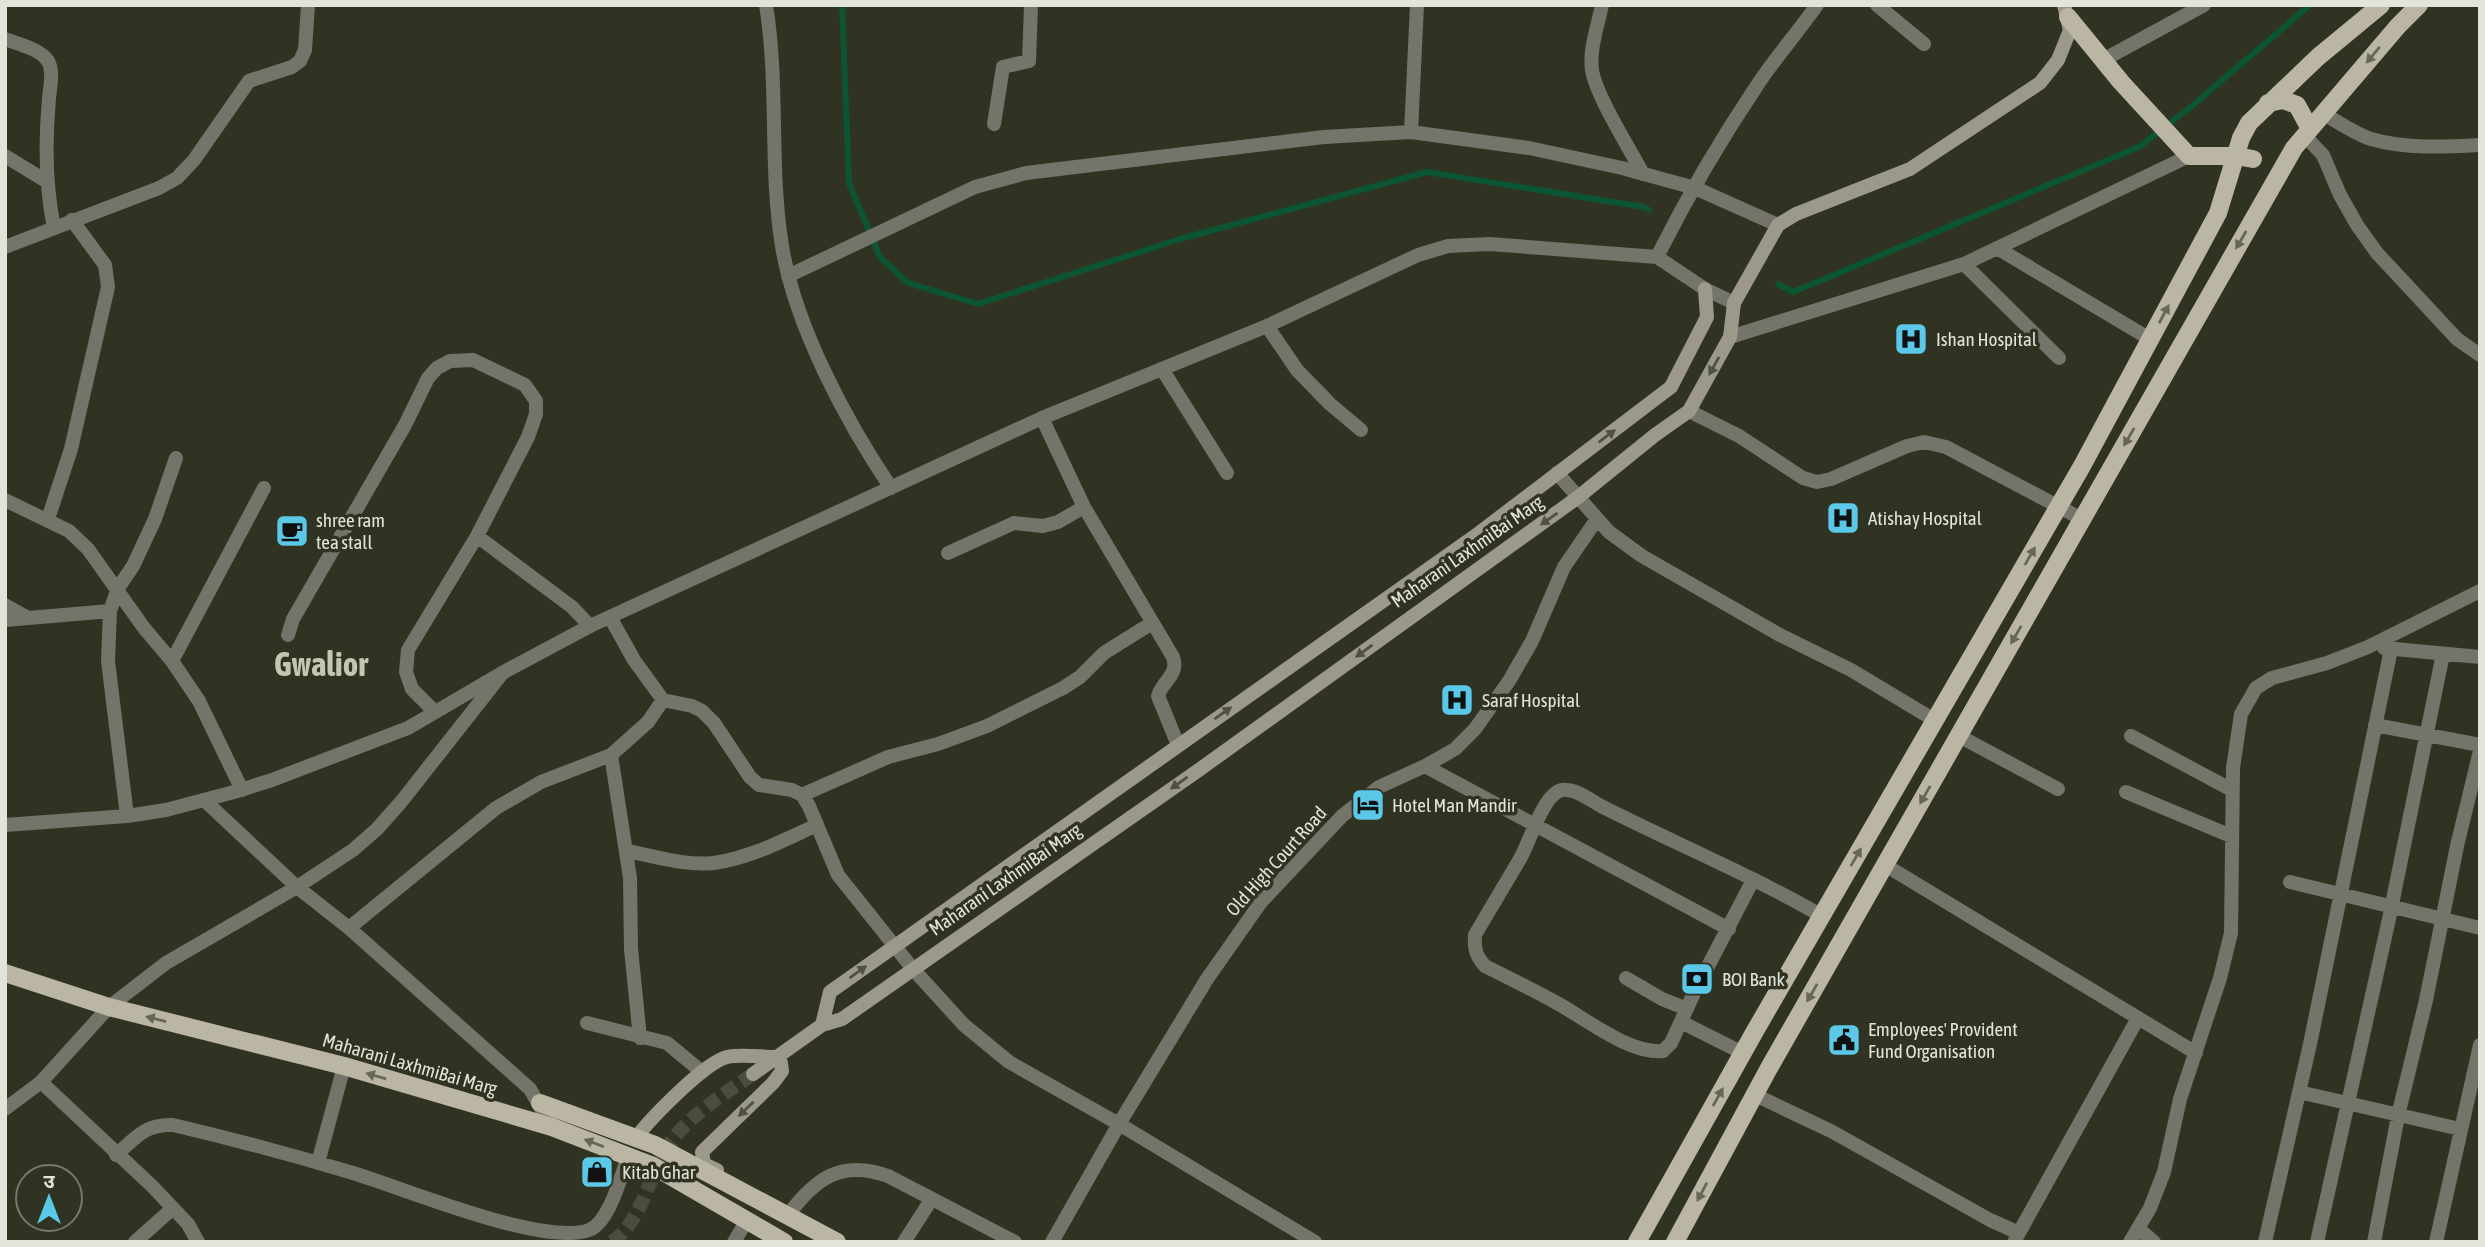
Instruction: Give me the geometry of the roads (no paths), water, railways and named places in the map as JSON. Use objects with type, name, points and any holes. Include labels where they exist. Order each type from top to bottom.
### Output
[{"type":"main road","points":[[1637,1242],[1742,1053],[2059,506],[2218,213],[2244,157],[2241,138],[2249,123],[2268,103],[2381,5]]},
{"type":"main road","points":[[1675,1242],[1885,864],[2285,163],[2323,113],[2419,5]]},
{"type":"main road","points":[[2066,11],[2103,60],[2189,156],[2244,157],[2261,162],[2285,163]]},
{"type":"main road","points":[[1778,225],[1796,214],[1910,169],[2040,83],[2059,60],[2070,30],[2066,11]]},
{"type":"main road","points":[[2268,103],[2283,100],[2297,104],[2307,132]]},
{"type":"main road","name":"Maharani LaxhmiBai Marg","points":[[754,1073],[822,1024],[842,1019],[1206,764],[1577,498],[1689,411],[1730,337],[1734,303],[1778,225]]},
{"type":"main road","points":[[822,1024],[830,992],[1475,536],[1671,387],[1707,317],[1705,289]]},
{"type":"main road","name":"Maharani LaxhmiBai Marg","points":[[5,973],[109,1006],[344,1066],[552,1127],[653,1166],[784,1242]]},
{"type":"main road","points":[[635,1139],[706,1068],[729,1057],[777,1057],[782,1071],[773,1083],[713,1140],[701,1157],[704,1164],[756,1191],[765,1203]]},
{"type":"main road","points":[[540,1103],[654,1145],[837,1242]]},
{"type":"street","points":[[5,247],[159,188],[177,178],[194,160],[249,80],[292,67],[300,61],[305,51],[308,5]]},
{"type":"street","points":[[766,5],[772,40],[779,214],[788,276],[810,338],[844,412],[891,488]]},
{"type":"street","points":[[995,124],[1003,67],[1029,61],[1031,5]]},
{"type":"street","points":[[1411,132],[1417,5]]},
{"type":"street","points":[[1602,5],[1592,54],[1592,71],[1603,98],[1643,174]]},
{"type":"street","points":[[1657,257],[1685,201],[1722,139],[1760,80],[1817,5]]},
{"type":"street","points":[[1877,5],[1924,44]]},
{"type":"street","points":[[2103,60],[2204,5]]},
{"type":"street","points":[[5,39],[33,50],[45,57],[50,65],[46,135],[47,181],[54,228]]},
{"type":"street","points":[[2323,113],[2371,138],[2399,145],[2480,145]]},
{"type":"street","points":[[788,276],[975,187],[1026,173],[1324,137],[1411,132],[1529,149],[1643,174],[1695,188],[1778,225]]},
{"type":"street","points":[[2307,132],[2323,155],[2340,195],[2357,225],[2377,253],[2458,340],[2480,355]]},
{"type":"street","points":[[5,156],[47,181]]},
{"type":"street","points":[[1730,337],[1964,264],[2189,156]]},
{"type":"street","points":[[48,519],[71,449],[108,287],[105,265],[72,220]]},
{"type":"street","points":[[5,825],[127,816],[166,810],[242,790],[408,728],[590,626],[1042,418],[1267,326],[1418,255],[1448,246],[1490,244],[1657,257],[1705,289],[1734,303]]},
{"type":"street","points":[[1997,248],[2150,339]]},
{"type":"street","points":[[1964,264],[2059,358]]},
{"type":"street","points":[[1267,326],[1297,370],[1329,404],[1361,430]]},
{"type":"street","points":[[288,635],[293,619],[405,425],[428,378],[450,361],[472,360],[525,385],[536,401],[536,414],[528,437],[477,536],[408,650],[406,672],[412,689],[435,712]]},
{"type":"street","points":[[1162,369],[1227,473]]},
{"type":"street","points":[[1689,411],[1739,436],[1803,478],[1817,482],[1831,479],[1907,446],[1924,442],[1946,447],[2082,519]]},
{"type":"street","points":[[1042,418],[1084,507],[1173,657],[1176,665],[1174,673],[1160,688],[1158,696],[1178,745]]},
{"type":"street","points":[[127,816],[108,661],[110,611],[118,588],[133,566],[155,519],[176,458]]},
{"type":"street","points":[[1557,474],[1609,532],[1642,556],[1778,634],[1851,670],[1936,721]]},
{"type":"street","points":[[172,661],[264,488]]},
{"type":"street","points":[[5,500],[69,531],[88,549],[144,628],[172,661],[213,727],[242,790]]},
{"type":"street","points":[[948,552],[1014,523],[1043,526],[1058,522],[1084,507]]},
{"type":"street","name":"Old High Court Road","points":[[1052,1242],[1119,1124],[1207,979],[1261,902],[1342,816],[1379,787],[1455,750],[1475,729],[1509,681],[1532,641],[1564,567],[1597,519]]},
{"type":"street","points":[[477,536],[556,594],[590,626]]},
{"type":"street","points":[[2130,1242],[2150,1208],[2164,1172],[2180,1099],[2220,978],[2231,933],[2232,790],[2236,738],[2241,714],[2256,688],[2272,678],[2327,663],[2368,647],[2480,592]]},
{"type":"street","points":[[5,605],[28,618]]},
{"type":"street","points":[[5,620],[110,611]]},
{"type":"street","points":[[610,617],[634,660],[663,701],[692,706],[702,711],[714,723],[750,777],[759,785],[792,790],[802,795],[838,875],[913,969],[964,1025],[1009,1062],[1119,1124],[1315,1242]]},
{"type":"street","points":[[802,795],[888,757],[938,744],[987,726],[1063,688],[1080,677],[1104,653],[1152,623]]},
{"type":"street","points":[[2368,647],[2480,657]]},
{"type":"street","points":[[2265,1242],[2341,895],[2391,649]]},
{"type":"street","points":[[2317,1242],[2392,906],[2443,654]]},
{"type":"street","points":[[5,1109],[41,1082],[109,1006],[166,963],[297,887],[353,850],[377,829],[452,739],[502,673]]},
{"type":"street","points":[[349,928],[496,808],[541,782],[611,755],[648,722],[663,701]]},
{"type":"street","points":[[2375,725],[2480,745]]},
{"type":"street","points":[[1959,736],[2058,789]]},
{"type":"street","points":[[2131,736],[2232,790]]},
{"type":"street","points":[[2374,1242],[2398,1116],[2480,751]]},
{"type":"street","points":[[611,755],[630,878],[632,961],[640,1038]]},
{"type":"street","points":[[1425,766],[1729,929]]},
{"type":"street","points":[[1753,880],[1671,1044],[1663,1051],[1652,1052],[1619,1039],[1485,966],[1478,958],[1474,946],[1475,935],[1547,802],[1563,789],[1572,791],[1753,880],[1822,916]]},
{"type":"street","points":[[2126,792],[2231,836]]},
{"type":"street","points":[[204,800],[297,887],[349,928],[500,1060],[530,1089],[552,1127]]},
{"type":"street","points":[[626,851],[671,860],[712,863],[738,858],[817,825]]},
{"type":"street","points":[[1885,864],[2196,1053]]},
{"type":"street","points":[[2290,882],[2480,928]]},
{"type":"street","points":[[1626,978],[1742,1053]]},
{"type":"street","points":[[1755,1095],[1831,1131],[1990,1220],[2017,1238],[2138,1018]]},
{"type":"street","points":[[587,1023],[667,1043],[702,1072]]},
{"type":"street","points":[[2437,1242],[2480,1045]]},
{"type":"street","points":[[318,1163],[344,1066]]},
{"type":"street","points":[[41,1082],[173,1208],[188,1224],[198,1242]]},
{"type":"street","points":[[2299,1091],[2460,1129]]},
{"type":"street","points":[[116,1155],[147,1128],[173,1125],[318,1163],[504,1222],[549,1232],[572,1233],[591,1230],[601,1221],[614,1198],[628,1157]]},
{"type":"street","points":[[788,1216],[804,1193],[834,1173],[871,1170],[888,1176],[1015,1242]]},
{"type":"street","points":[[904,1242],[931,1200]]},
{"type":"street","points":[[135,1242],[173,1208]]},
{"type":"street","points":[[734,1242],[747,1220]]},
{"type":"street","points":[[2139,1229],[2154,1242]]},
{"type":"waterway","points":[[842,5],[849,183],[880,257],[908,283],[978,304],[1180,239],[1427,172],[1644,207],[1649,210]]},
{"type":"waterway","points":[[1778,284],[1793,292],[2139,147],[2192,106],[2310,5]]},
{"type":"tunnel","points":[[612,1242],[632,1220],[665,1151],[681,1129],[753,1074]]},
{"type":"place","name":"Ishan Hospital","points":[[1911,339]]},
{"type":"place","name":"Atishay Hospital","points":[[1843,518]]},
{"type":"place","name":"shree ram tea stall","points":[[292,531]]},
{"type":"place","name":"Saraf Hospital","points":[[1457,700]]},
{"type":"place","name":"Hotel Man Mandir","points":[[1368,805]]},
{"type":"place","name":"BOI Bank","points":[[1697,979]]},
{"type":"place","name":"Employees' Provident Fund Organisation","points":[[1844,1040]]},
{"type":"place","name":"Kitab Ghar","points":[[597,1172]]},
{"type":"district","name":"Gwalior","points":[[321,664]]}]
